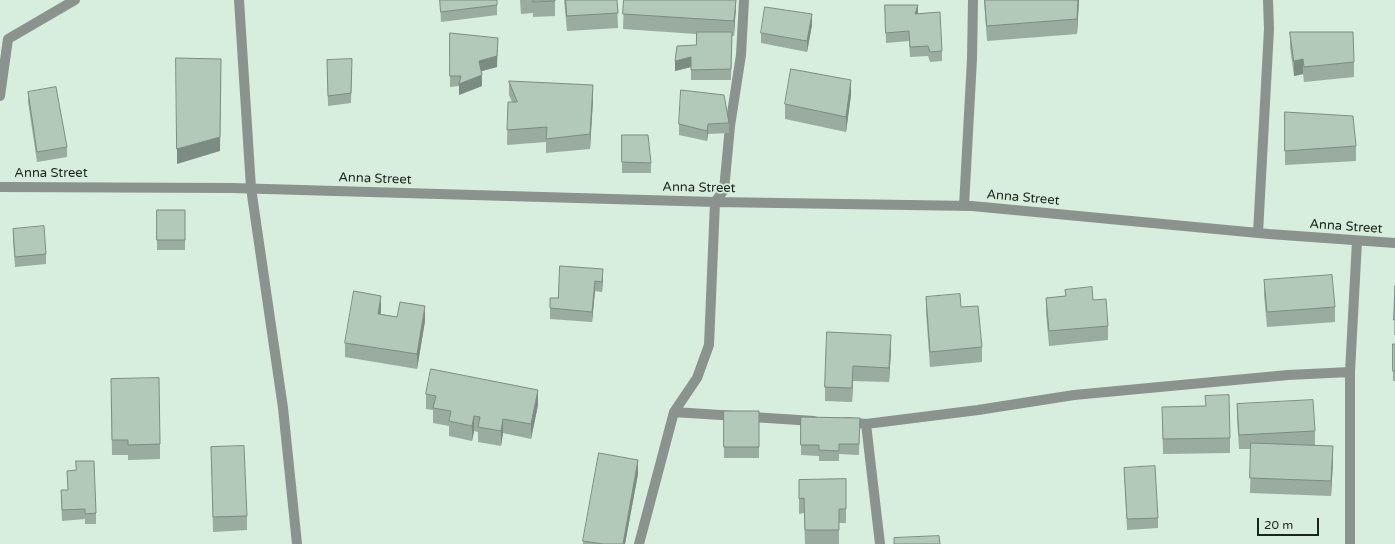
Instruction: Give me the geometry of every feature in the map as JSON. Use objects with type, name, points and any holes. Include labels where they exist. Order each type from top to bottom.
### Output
[{"type":"street","points":[[8,39],[75,0]]},
{"type":"street","points":[[239,0],[251,188],[283,408],[297,544]]},
{"type":"street","points":[[639,544],[674,412],[697,378],[709,345],[715,202],[724,190],[730,126],[741,55],[744,0]]},
{"type":"street","points":[[964,206],[972,59],[973,0]]},
{"type":"street","points":[[1258,233],[1269,28],[1268,0]]},
{"type":"street","points":[[0,33],[8,39]]},
{"type":"street","points":[[0,96],[8,39]]},
{"type":"street","name":"Anna Street","points":[[0,187],[251,188],[715,202],[964,206],[1395,244]]},
{"type":"street","points":[[1350,544],[1350,372],[1357,240]]},
{"type":"street","points":[[674,412],[866,424],[978,410],[1074,395],[1288,375],[1350,372]]},
{"type":"street","points":[[866,424],[880,544]]},
{"type":"building","points":[[440,0],[497,0],[497,5],[441,12]]},
{"type":"building","points":[[534,0],[555,0],[555,1],[533,2]]},
{"type":"building","points":[[566,0],[617,0],[618,13],[567,16]]},
{"type":"building","points":[[624,0],[736,0],[734,21],[623,14]]},
{"type":"building","points":[[985,0],[1078,0],[1077,19],[987,26]]},
{"type":"building","points":[[885,5],[918,5],[915,14],[940,12],[942,51],[930,52],[928,46],[910,47],[909,31],[886,33]]},
{"type":"building","points":[[765,7],[812,14],[807,41],[761,33]]},
{"type":"building","points":[[697,32],[732,32],[731,69],[691,70],[691,57],[675,61],[677,46],[696,45]]},
{"type":"building","points":[[1290,32],[1353,32],[1354,62],[1304,67],[1303,59],[1294,61]]},
{"type":"building","points":[[450,33],[498,38],[497,56],[479,61],[482,75],[459,84],[461,76],[450,76]]},
{"type":"building","points":[[176,58],[221,59],[220,137],[177,149]]},
{"type":"building","points":[[352,59],[351,93],[328,96],[327,60]]},
{"type":"building","points":[[791,69],[851,80],[846,117],[785,104]]},
{"type":"building","points":[[509,81],[593,85],[590,134],[546,139],[547,127],[507,130],[508,102],[517,102]]},
{"type":"building","points":[[56,87],[67,147],[37,152],[28,92]]},
{"type":"building","points":[[681,90],[724,95],[729,123],[708,124],[707,131],[679,124]]},
{"type":"building","points":[[1285,112],[1353,116],[1356,146],[1285,151]]},
{"type":"building","points":[[622,135],[648,135],[651,163],[622,162]]},
{"type":"building","points":[[157,210],[185,210],[185,240],[157,240]]},
{"type":"building","points":[[44,226],[46,254],[15,257],[13,229]]},
{"type":"building","points":[[560,266],[603,269],[602,282],[595,281],[592,312],[550,308],[550,298],[558,298]]},
{"type":"building","points":[[1332,275],[1335,307],[1267,312],[1264,280]]},
{"type":"building","points":[[1395,286],[1395,320],[1394,320]]},
{"type":"building","points":[[1092,287],[1093,300],[1106,299],[1108,326],[1049,331],[1046,298],[1066,296],[1065,290]]},
{"type":"building","points":[[354,291],[381,296],[378,314],[397,317],[400,302],[425,306],[417,354],[345,343]]},
{"type":"building","points":[[960,294],[961,307],[978,306],[982,347],[930,352],[926,297]]},
{"type":"building","points":[[827,332],[891,335],[889,368],[853,366],[852,388],[825,387]]},
{"type":"building","points":[[1393,344],[1395,344],[1395,371],[1393,371]]},
{"type":"building","points":[[431,369],[538,390],[531,424],[503,419],[501,431],[478,427],[480,417],[474,416],[472,426],[449,421],[451,411],[433,408],[436,396],[426,394]]},
{"type":"building","points":[[159,378],[160,444],[128,445],[128,440],[112,440],[111,379]]},
{"type":"building","points":[[1229,395],[1230,438],[1163,439],[1162,407],[1206,406],[1205,396]]},
{"type":"building","points":[[1313,400],[1315,431],[1239,435],[1237,404]]},
{"type":"building","points":[[724,411],[759,411],[759,447],[724,447]]},
{"type":"building","points":[[801,417],[860,418],[859,444],[839,444],[839,451],[819,450],[819,445],[801,445]]},
{"type":"building","points":[[1251,443],[1333,446],[1331,481],[1250,478]]},
{"type":"building","points":[[244,446],[247,516],[213,517],[211,447]]},
{"type":"building","points":[[599,453],[638,460],[623,544],[603,544],[583,541]]},
{"type":"building","points":[[76,461],[94,461],[96,513],[85,514],[85,509],[62,510],[61,490],[68,490],[67,471],[76,470]]},
{"type":"building","points":[[1155,466],[1158,518],[1127,519],[1124,468]]},
{"type":"building","points":[[846,479],[846,509],[839,509],[839,530],[805,530],[804,498],[799,499],[799,480]]},
{"type":"building","points":[[939,536],[940,544],[894,544],[894,538]]}]
